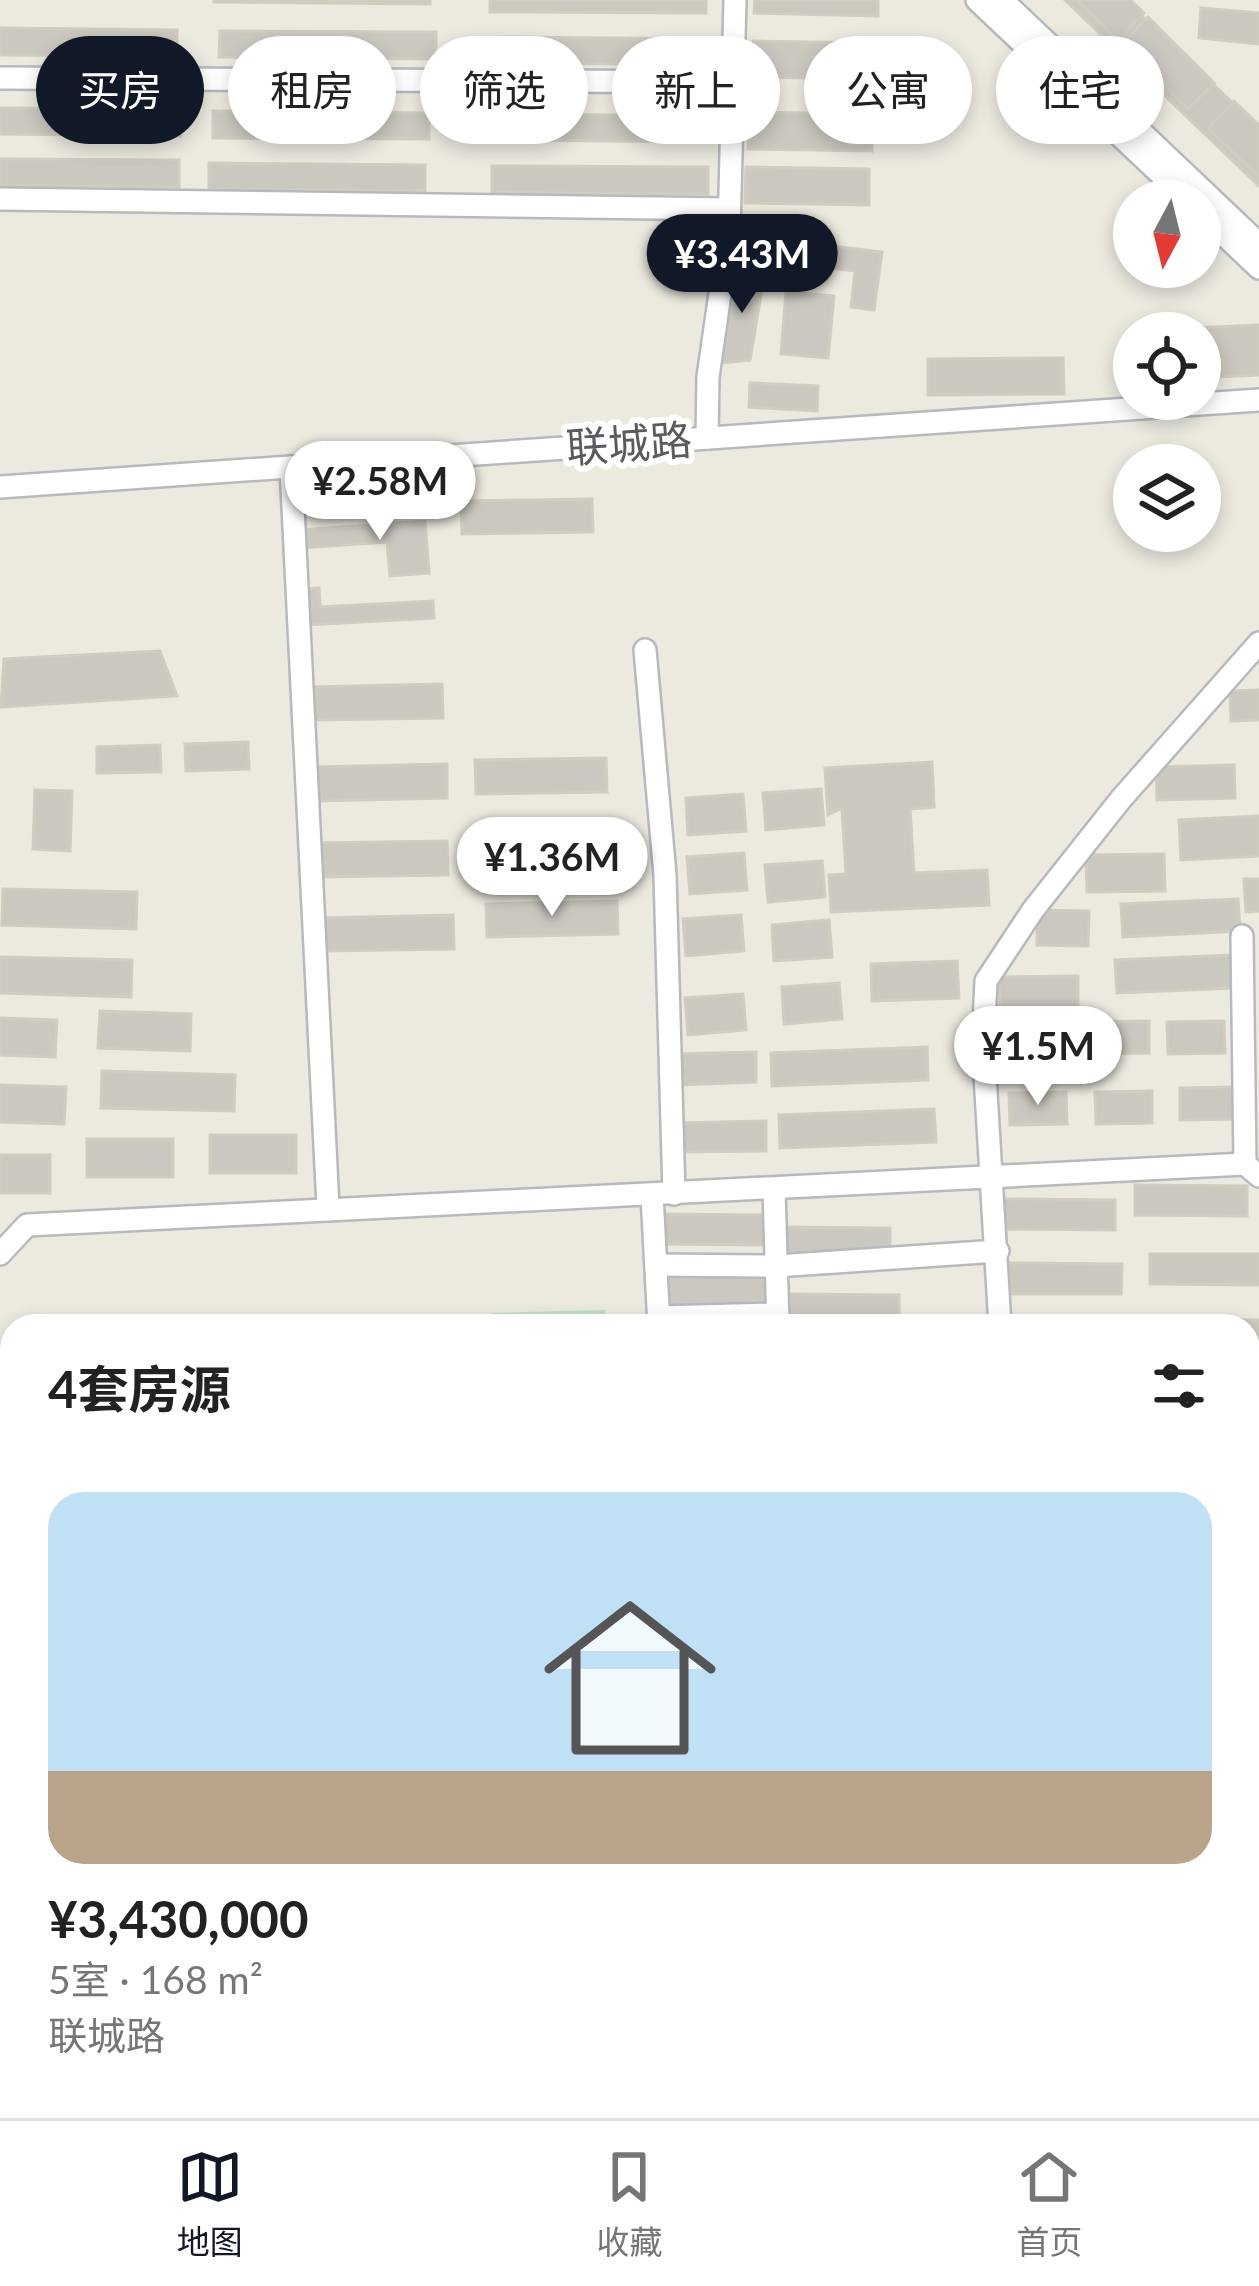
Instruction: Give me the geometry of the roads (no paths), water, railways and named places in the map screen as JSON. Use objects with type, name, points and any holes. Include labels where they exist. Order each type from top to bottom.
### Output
[{"type":"street","points":[[734,36],[735,0]]},
{"type":"street","points":[[977,0],[1167,180]]},
{"type":"street","points":[[1002,0],[1259,244]]},
{"type":"street","points":[[0,78],[612,81]]},
{"type":"street","points":[[706,438],[731,144]]},
{"type":"street","points":[[0,199],[729,209]]},
{"type":"street","points":[[1221,232],[1259,268]]},
{"type":"street","name":"联城路","points":[[0,487],[1259,400]]},
{"type":"street","points":[[291,467],[328,1207]]},
{"type":"street","points":[[1000,1314],[983,1042],[986,980],[1033,910],[1121,800],[1259,643]]},
{"type":"street","points":[[645,650],[665,875],[659,1314]]},
{"type":"street","points":[[0,1254],[27,1225],[328,1207],[1252,1170],[1242,936]]},
{"type":"street","points":[[774,1189],[778,1314]]},
{"type":"street","points":[[656,1265],[776,1266],[998,1252]]}]
